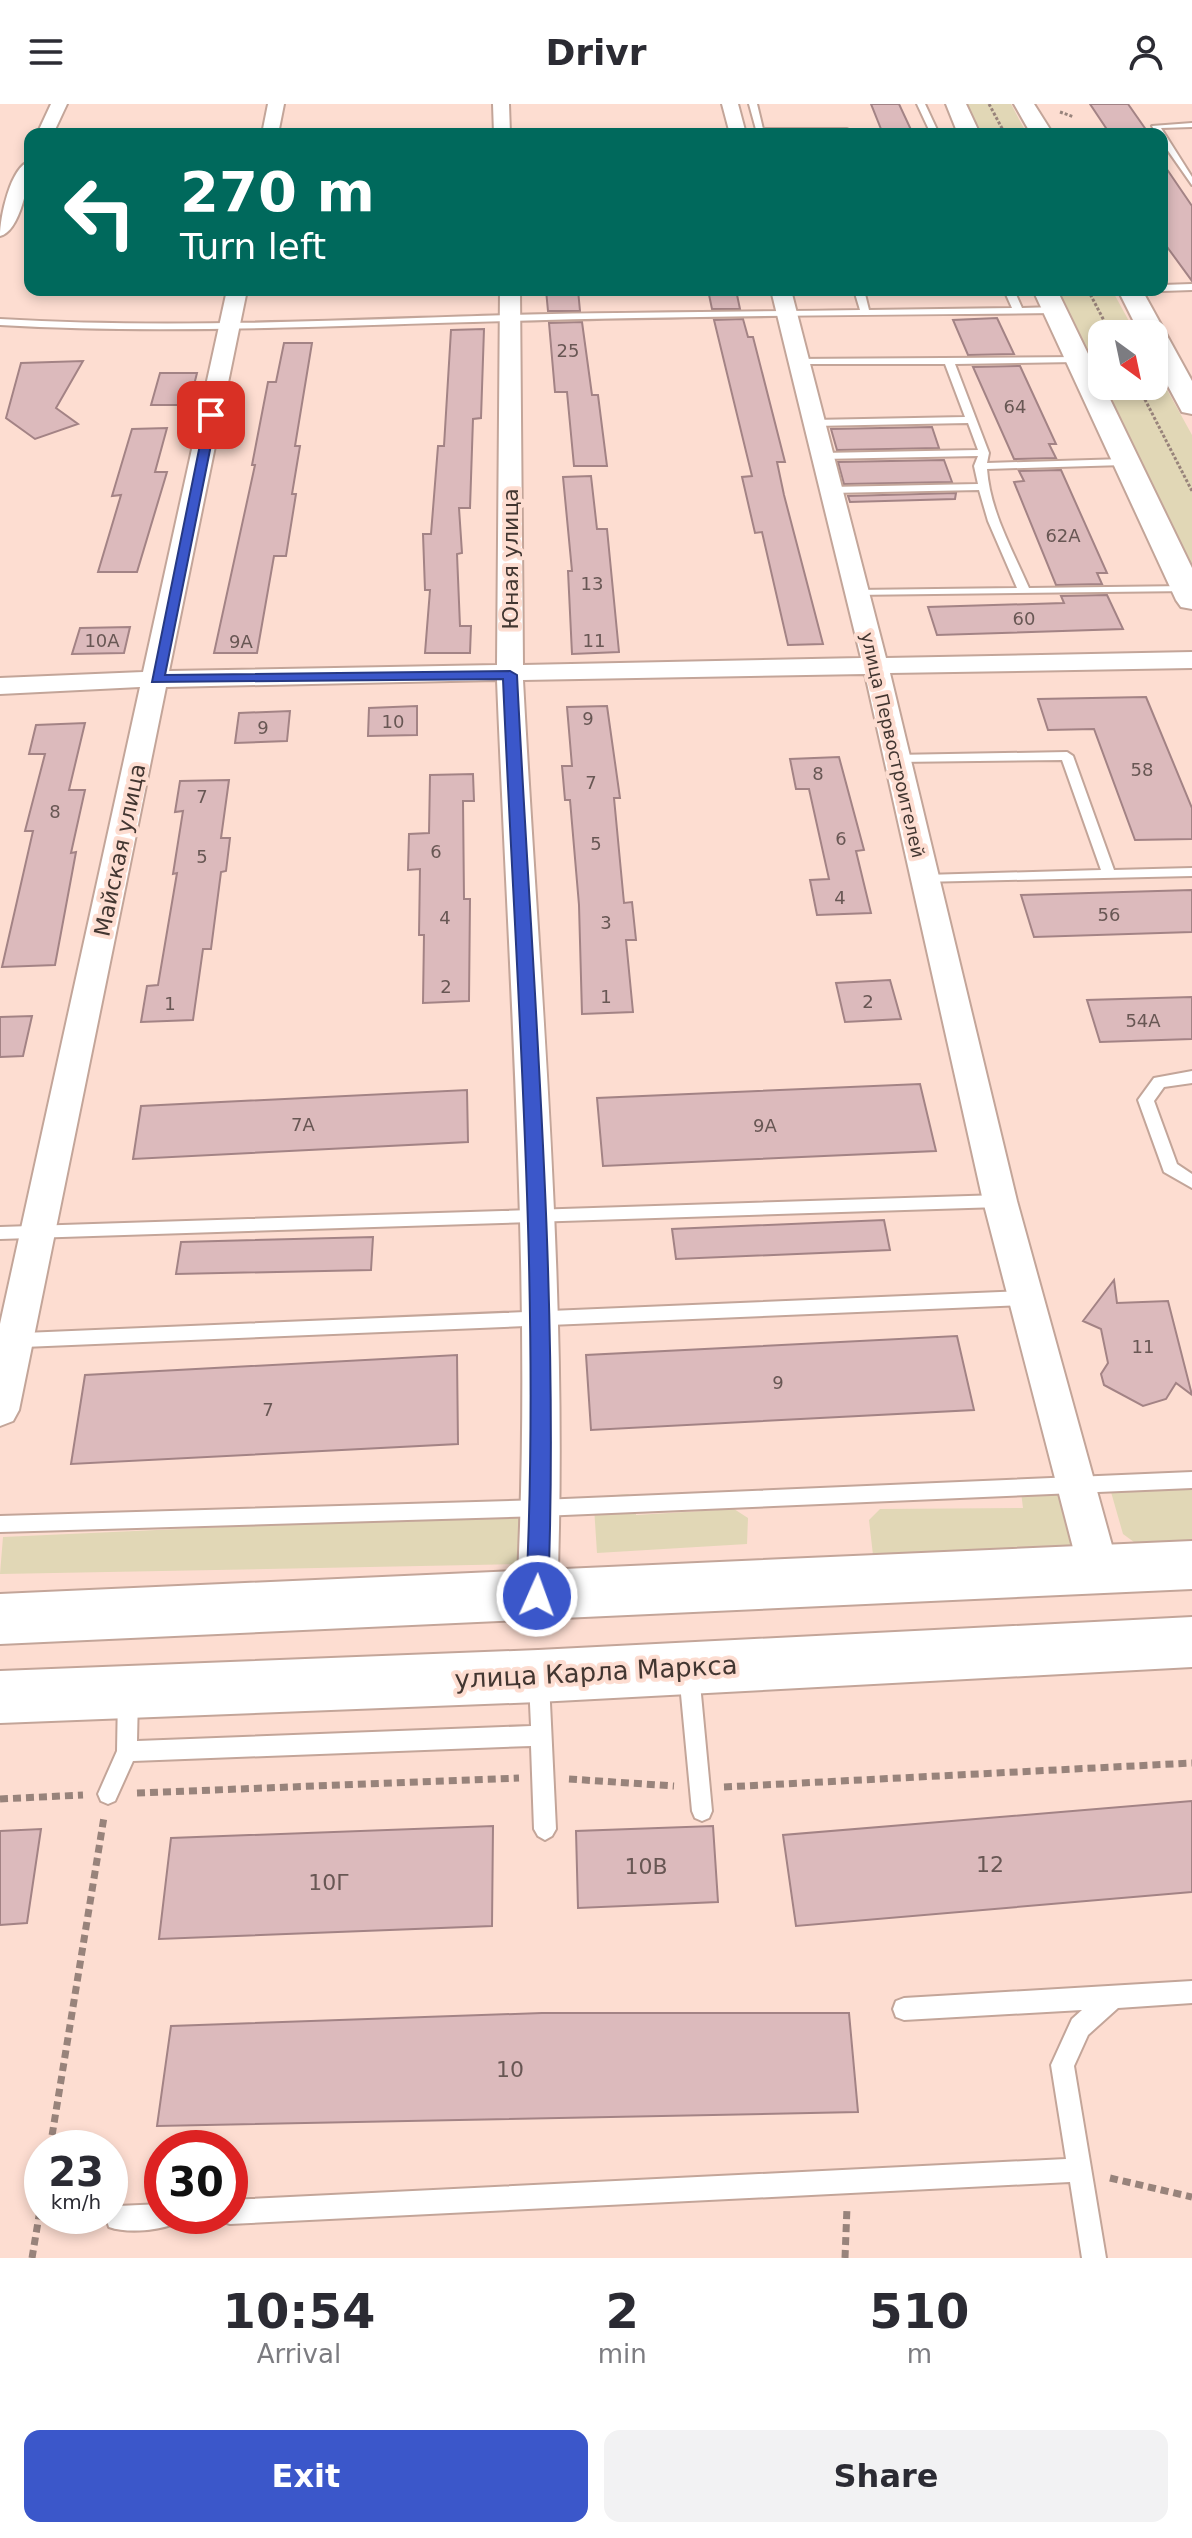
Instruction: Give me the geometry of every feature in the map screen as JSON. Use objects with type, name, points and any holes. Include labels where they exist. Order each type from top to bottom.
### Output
[{"type":"main road","points":[[956,104],[966,128]]},
{"type":"main road","points":[[1024,104],[1038,128]]},
{"type":"main road","points":[[1133,296],[1146,320]]},
{"type":"main road","points":[[1049,300],[1189,594]]},
{"type":"main road","points":[[1168,361],[1192,406]]},
{"type":"main road","points":[[0,1619],[1192,1565]]},
{"type":"main road","name":"улица Карла Маркса","points":[[0,1697],[538,1676],[1192,1642]]},
{"type":"street","points":[[48,128],[59,104]]},
{"type":"street","points":[[271,128],[276,104]]},
{"type":"street","points":[[501,104],[502,128]]},
{"type":"street","points":[[730,104],[736,128]]},
{"type":"street","points":[[0,231],[24,179]]},
{"type":"street","name":"Майская улица","points":[[0,1410],[8,1341],[37,1233],[157,679],[236,296]]},
{"type":"street","name":"улица Первостроителей","points":[[785,301],[796,361],[876,667],[1000,1201],[1098,1567]]},
{"type":"street","name":"Юная улица","points":[[511,304],[510,675],[535,1218],[541,1508],[537,1596]]},
{"type":"street","points":[[0,686],[157,679],[510,675],[1192,660]]},
{"type":"lane","points":[[753,104],[759,128]]},
{"type":"lane","points":[[921,104],[932,128]]},
{"type":"lane","points":[[1157,128],[1192,125]]},
{"type":"lane","points":[[1168,149],[1176,166],[1192,183]]},
{"type":"lane","points":[[1176,166],[1192,166]]},
{"type":"lane","points":[[1168,288],[1192,287]]},
{"type":"lane","points":[[861,296],[865,312]]},
{"type":"lane","points":[[1012,296],[1018,310]]},
{"type":"lane","points":[[0,322],[83,327],[229,327],[511,304],[785,301],[865,312],[1018,310],[1049,300]]},
{"type":"lane","points":[[796,361],[1076,359]]},
{"type":"lane","points":[[949,361],[984,453],[979,466],[982,487],[1024,590]]},
{"type":"lane","points":[[813,423],[971,420]]},
{"type":"lane","points":[[821,456],[984,453]]},
{"type":"lane","points":[[979,466],[1124,462]]},
{"type":"lane","points":[[830,490],[982,487]]},
{"type":"lane","points":[[856,593],[1024,590],[1189,594]]},
{"type":"lane","points":[[897,758],[1067,756],[1109,874]]},
{"type":"lane","points":[[925,879],[1192,872]]},
{"type":"lane","points":[[1192,1077],[1159,1082],[1146,1100],[1170,1168],[1192,1182]]},
{"type":"lane","points":[[0,1233],[1000,1201]]},
{"type":"lane","points":[[8,1341],[1026,1298]]},
{"type":"lane","points":[[0,1524],[541,1508],[1192,1480]]},
{"type":"lane","points":[[689,1668],[702,1811]]},
{"type":"lane","points":[[538,1676],[545,1829]]},
{"type":"lane","points":[[108,1794],[127,1751],[128,1693]]},
{"type":"lane","points":[[127,1751],[541,1736]]},
{"type":"lane","points":[[904,2009],[1192,1992]]},
{"type":"lane","points":[[1094,2258],[1062,2065],[1080,2027],[1114,1996]]},
{"type":"lane","points":[[248,2211],[1078,2170]]},
{"type":"path","points":[[989,104],[1002,128]]},
{"type":"path","points":[[1091,296],[1104,320]]},
{"type":"path","points":[[1145,400],[1192,491]]},
{"type":"path","points":[[0,1799],[543,1777],[700,1788],[1192,1763]]},
{"type":"path","points":[[53,2130],[108,1794]]},
{"type":"path","points":[[1078,2170],[1192,2197]]},
{"type":"path","points":[[845,2258],[848,2182]]},
{"type":"path","points":[[32,2258],[36,2234]]},
{"type":"shaded area","points":[[961,104],[1011,104],[1024,128],[973,128]]},
{"type":"shaded area","points":[[1056,296],[1115,296],[1128,320],[1088,320],[1088,360]]},
{"type":"shaded area","points":[[1168,391],[1192,435],[1192,569],[1108,400],[1168,400]]},
{"type":"shaded area","points":[[1192,1473],[1192,1541],[1138,1545],[1123,1534],[1111,1492],[1116,1479]]},
{"type":"shaded area","points":[[1020,1484],[1059,1493],[1071,1547],[873,1555],[869,1520],[880,1509],[1023,1508]]},
{"type":"shaded area","points":[[628,1494],[635,1499],[636,1515],[734,1509],[748,1518],[747,1544],[597,1553],[594,1507],[604,1496]]},
{"type":"shaded area","points":[[526,1513],[528,1564],[0,1574],[3,1537]]},
{"type":"building","points":[[871,104],[899,104],[910,128],[881,128]]},
{"type":"building","points":[[1090,104],[1128,104],[1145,128],[1106,128]]},
{"type":"building","points":[[1168,171],[1192,206],[1192,281],[1168,248]]},
{"type":"building","points":[[547,296],[579,296],[580,311],[548,311]]},
{"type":"building","points":[[709,296],[737,296],[740,309],[712,309]]},
{"type":"building","points":[[997,318],[1014,354],[968,355],[953,320]]},
{"type":"building","points":[[743,319],[748,337],[753,337],[785,462],[777,462],[823,644],[788,645],[762,532],[755,533],[742,477],[752,476],[714,320]]},
{"type":"building","points":[[582,322],[592,395],[598,395],[607,466],[574,466],[567,392],[555,392],[549,323]]},
{"type":"building","points":[[484,329],[481,418],[473,419],[470,508],[459,508],[462,553],[457,554],[460,626],[471,626],[470,653],[425,653],[430,590],[425,590],[423,534],[431,534],[438,446],[444,446],[451,330]]},
{"type":"building","points":[[284,343],[312,343],[295,446],[300,446],[286,556],[274,556],[257,653],[214,653],[255,465],[252,465],[268,382],[276,382]]},
{"type":"building","points":[[83,361],[56,408],[78,424],[35,439],[6,418],[21,363]]},
{"type":"building","points":[[1020,366],[1056,444],[1049,444],[1056,458],[1014,459],[973,367]]},
{"type":"building","points":[[160,373],[197,373],[189,405],[151,405]]},
{"type":"building","points":[[932,427],[939,448],[837,450],[831,429]]},
{"type":"building","points":[[167,428],[155,472],[167,472],[137,572],[98,572],[121,495],[112,496],[132,429]]},
{"type":"building","points":[[944,460],[952,482],[844,484],[838,462]]},
{"type":"building","points":[[1061,470],[1107,573],[1097,573],[1102,584],[1056,585],[1014,482],[1024,481],[1019,471]]},
{"type":"building","points":[[591,476],[597,529],[607,529],[619,652],[572,654],[568,571],[572,571],[563,477]]},
{"type":"building","points":[[956,493],[955,499],[850,502],[848,496]]},
{"type":"building","points":[[1107,595],[1123,629],[937,635],[928,607],[1064,603],[1061,596]]},
{"type":"building","points":[[130,627],[124,653],[72,654],[80,628]]},
{"type":"building","points":[[1146,697],[1192,808],[1192,839],[1135,840],[1094,729],[1048,730],[1038,699]]},
{"type":"building","points":[[417,706],[417,735],[368,736],[369,708]]},
{"type":"building","points":[[607,706],[620,798],[614,798],[624,903],[632,902],[636,940],[626,940],[633,1012],[582,1014],[579,905],[570,800],[565,800],[562,766],[572,766],[567,707]]},
{"type":"building","points":[[290,711],[287,741],[235,743],[239,713]]},
{"type":"building","points":[[85,723],[69,790],[85,790],[71,853],[76,852],[55,965],[2,967],[33,831],[25,831],[45,754],[29,754],[36,725]]},
{"type":"building","points":[[839,757],[864,850],[856,851],[871,913],[817,915],[810,880],[829,879],[809,789],[796,789],[790,759]]},
{"type":"building","points":[[473,774],[474,801],[463,801],[464,899],[470,899],[469,1001],[423,1003],[424,935],[419,935],[420,869],[408,870],[409,834],[429,833],[430,775]]},
{"type":"building","points":[[229,780],[221,838],[230,838],[226,871],[221,872],[211,949],[203,949],[193,1020],[141,1022],[147,986],[158,985],[177,873],[173,874],[183,811],[175,812],[180,781]]},
{"type":"building","points":[[1192,890],[1192,932],[1034,937],[1021,895]]},
{"type":"building","points":[[890,980],[901,1019],[845,1022],[836,983]]},
{"type":"building","points":[[1192,997],[1192,1039],[1100,1042],[1087,1000]]},
{"type":"building","points":[[32,1016],[23,1056],[0,1057],[0,1017]]},
{"type":"building","points":[[920,1084],[936,1151],[603,1166],[597,1098]]},
{"type":"building","points":[[467,1090],[468,1142],[133,1159],[141,1106]]},
{"type":"building","points":[[884,1220],[890,1250],[676,1259],[672,1229]]},
{"type":"building","points":[[373,1237],[371,1270],[176,1274],[181,1242]]},
{"type":"building","points":[[1114,1280],[1117,1303],[1168,1301],[1192,1395],[1176,1383],[1166,1399],[1143,1406],[1104,1385],[1101,1374],[1108,1363],[1101,1329],[1083,1321]]},
{"type":"building","points":[[957,1336],[974,1410],[591,1430],[586,1355]]},
{"type":"building","points":[[457,1355],[458,1444],[71,1464],[85,1375]]},
{"type":"building","points":[[1192,1801],[1192,1892],[796,1926],[783,1835]]},
{"type":"building","points":[[493,1826],[492,1926],[159,1939],[171,1838]]},
{"type":"building","points":[[713,1826],[718,1902],[578,1908],[576,1831]]},
{"type":"building","points":[[41,1829],[27,1923],[0,1925],[0,1831]]},
{"type":"building","points":[[542,2013],[849,2013],[858,2112],[157,2126],[171,2026]]},
{"type":"route","points":[[211,415],[157,679],[510,675],[535,1218],[541,1508],[537,1596]]}]
